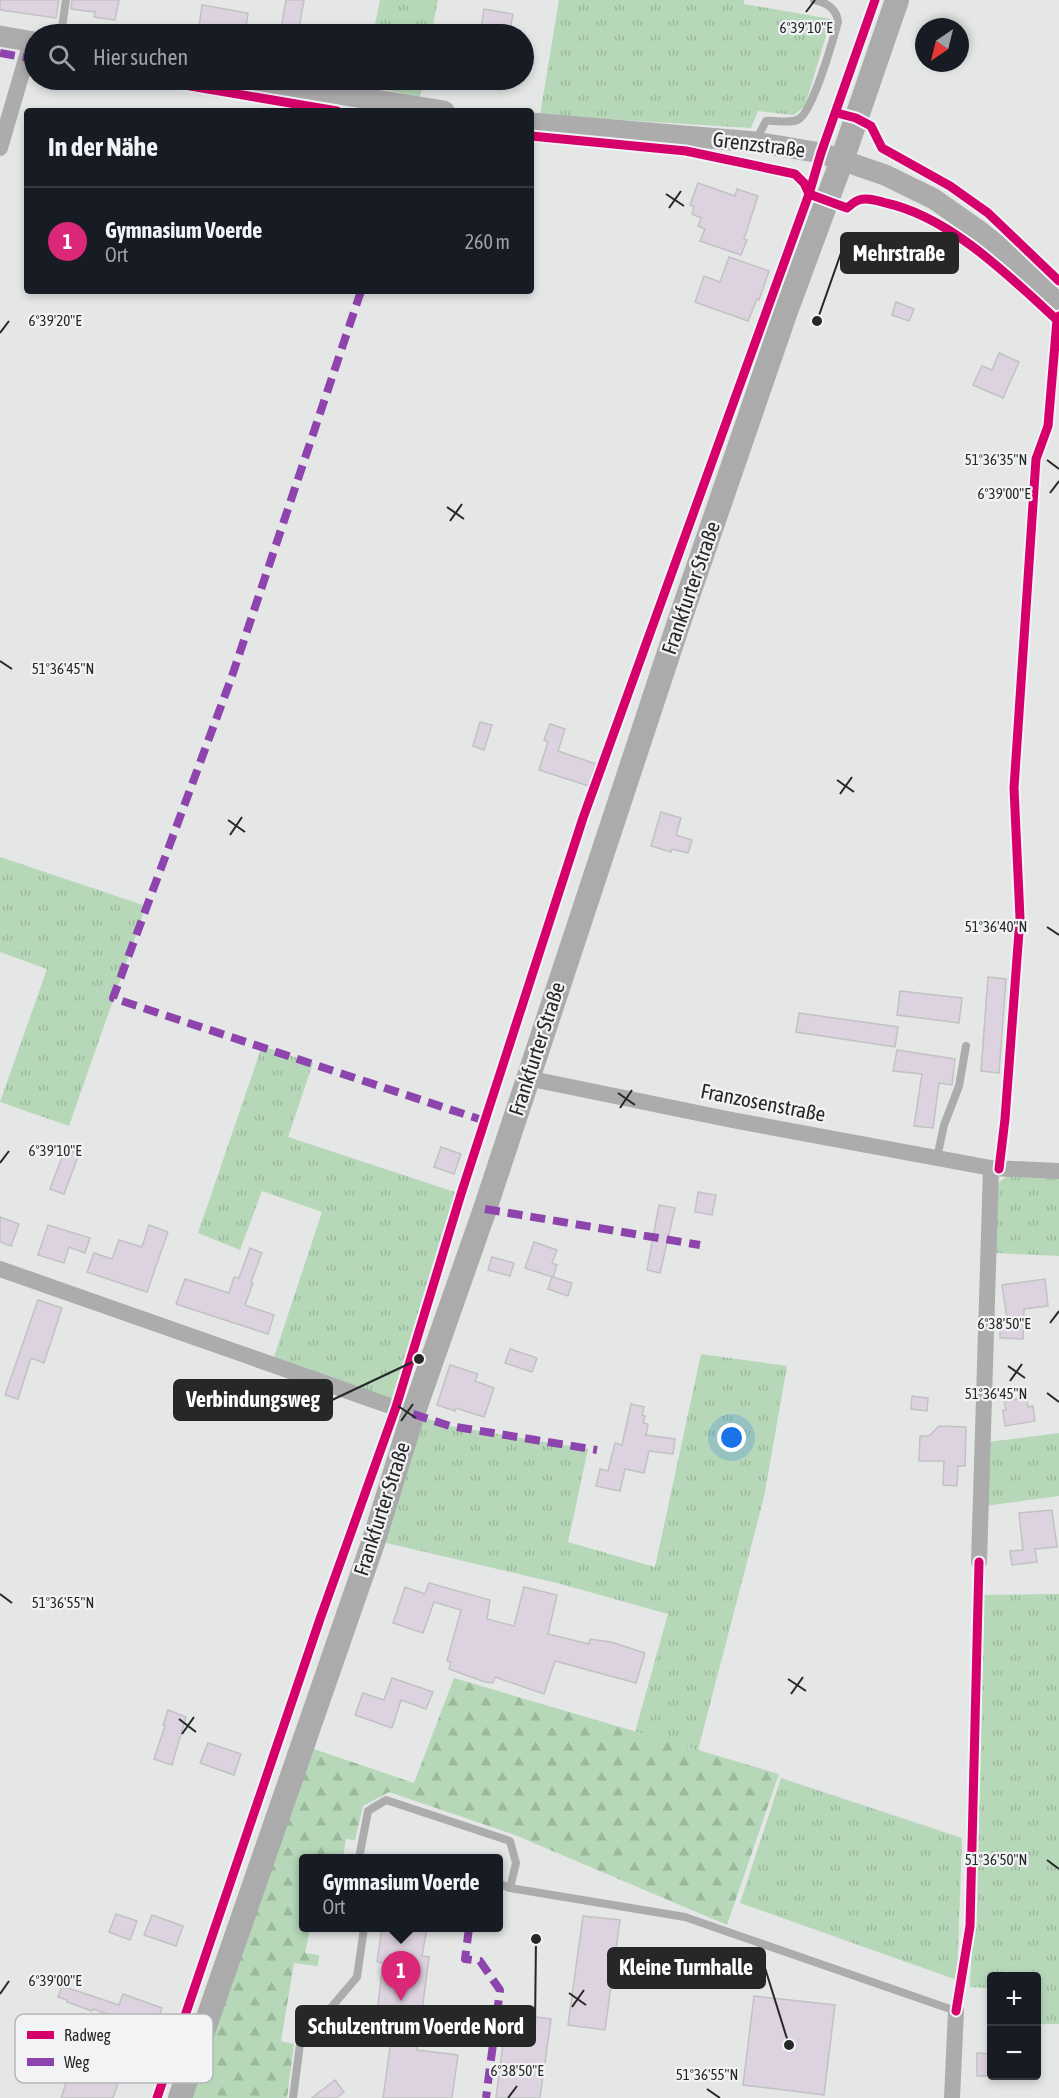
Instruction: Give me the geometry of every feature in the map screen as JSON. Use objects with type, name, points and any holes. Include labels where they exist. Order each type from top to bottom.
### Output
[{"type":"main road","name":"Frankfurter Straße","points":[[209,2014],[374,1540],[413,1414],[485,1209],[685,604],[897,0]]},
{"type":"main road","name":"Frankfurter Straße","points":[[180,2098],[185,2083]]},
{"type":"street","points":[[0,36],[24,40]]},
{"type":"street","points":[[0,148],[24,71]]},
{"type":"street","points":[[314,90],[425,108]]},
{"type":"street","name":"Grenzstraße","points":[[534,123],[755,142],[821,153],[842,160],[885,175],[953,212],[1017,261],[1059,304]]},
{"type":"street","name":"Franzosenstraße","points":[[527,1077],[732,1120],[991,1168],[1059,1171]]},
{"type":"street","points":[[979,1562],[991,1168]]},
{"type":"street","points":[[0,1269],[413,1414]]},
{"type":"street","points":[[952,2098],[956,2011]]},
{"type":"lane","points":[[62,24],[66,0]]},
{"type":"lane","points":[[755,142],[766,121],[795,121],[801,118],[811,104],[838,22],[838,17],[829,5],[814,0]]},
{"type":"lane","points":[[937,1158],[945,1125],[959,1086],[966,1046]]},
{"type":"lane","points":[[360,1854],[368,1811],[386,1800],[510,1841],[516,1863],[510,1888]]},
{"type":"lane","points":[[503,1884],[510,1888],[685,1917],[956,2011]]},
{"type":"lane","points":[[293,2098],[300,2044],[357,1977],[363,1932]]},
{"type":"green space","points":[[380,0],[438,0],[433,24],[375,24]]},
{"type":"green space","points":[[559,0],[744,0],[744,4],[831,19],[805,106],[794,115],[758,111],[751,128],[540,115]]},
{"type":"green space","points":[[387,90],[421,90],[420,97]]},
{"type":"green space","points":[[0,857],[146,906],[69,1126],[0,1102],[47,969],[0,952]]},
{"type":"green space","points":[[262,1046],[313,1063],[288,1137],[461,1194],[396,1407],[274,1357],[322,1212],[262,1191],[240,1250],[198,1233]]},
{"type":"green space","points":[[1007,1176],[1059,1177],[1059,1256],[994,1253],[997,1184]]},
{"type":"green space","points":[[701,1354],[787,1366],[764,1497],[698,1750],[635,1732],[668,1614],[557,1583],[374,1540],[413,1414],[450,1426],[588,1449],[568,1542],[655,1567]]},
{"type":"green space","points":[[1059,1433],[1059,1496],[985,1506],[988,1442]]},
{"type":"green space","points":[[1059,1594],[1059,2024],[1041,2024],[1041,1972],[987,1972],[987,1988],[970,1987],[976,1862],[982,1595]]},
{"type":"green space","points":[[454,1678],[779,1774],[727,1925],[515,1835],[389,1792],[363,1806],[355,1840],[346,1839],[344,1854],[299,1854],[299,1932],[309,1932],[305,1953],[319,1955],[318,1966],[294,1963],[281,2041],[294,2044],[287,2098],[181,2098],[186,2083],[213,2083],[213,2014],[210,2014],[302,1745],[414,1783]]},
{"type":"green space","points":[[781,1778],[962,1838],[957,1980],[740,1903]]},
{"type":"building","points":[[0,0],[59,0],[56,18],[0,10]]},
{"type":"building","points":[[72,0],[119,0],[115,20],[94,17],[95,12],[71,9]]},
{"type":"building","points":[[286,0],[304,0],[300,24],[282,24]]},
{"type":"building","points":[[202,5],[248,13],[246,24],[199,24]]},
{"type":"building","points":[[484,9],[513,14],[511,24],[482,24]]},
{"type":"building","points":[[698,183],[735,196],[737,189],[758,196],[741,255],[700,241],[705,229],[698,226],[701,218],[692,214],[694,207],[690,205]]},
{"type":"building","points":[[729,257],[769,271],[759,300],[757,299],[748,321],[695,302],[704,276],[720,282]]},
{"type":"building","points":[[896,302],[914,309],[909,321],[892,315]]},
{"type":"building","points":[[999,353],[1019,362],[1003,398],[973,385],[982,366],[992,370]]},
{"type":"building","points":[[480,722],[492,725],[484,750],[473,746]]},
{"type":"building","points":[[550,724],[565,729],[558,751],[596,764],[589,786],[539,770],[548,742],[544,740]]},
{"type":"building","points":[[661,812],[681,818],[676,835],[692,840],[688,853],[672,849],[671,852],[651,846]]},
{"type":"building","points":[[988,977],[1006,979],[999,1073],[981,1071]]},
{"type":"building","points":[[900,991],[962,998],[959,1023],[897,1015]]},
{"type":"building","points":[[799,1013],[898,1027],[895,1047],[796,1032]]},
{"type":"building","points":[[897,1050],[955,1059],[952,1085],[939,1083],[933,1128],[914,1126],[922,1074],[893,1071]]},
{"type":"building","points":[[441,1147],[461,1154],[454,1174],[434,1167]]},
{"type":"building","points":[[65,1149],[79,1154],[64,1194],[50,1189]]},
{"type":"building","points":[[698,1192],[716,1195],[712,1215],[695,1212]]},
{"type":"building","points":[[659,1205],[675,1208],[660,1273],[647,1270]]},
{"type":"building","points":[[0,1217],[19,1224],[11,1246],[0,1242]]},
{"type":"building","points":[[48,1225],[90,1238],[85,1253],[69,1247],[64,1263],[38,1255]]},
{"type":"building","points":[[149,1225],[168,1232],[147,1292],[87,1272],[94,1253],[112,1259],[119,1240],[142,1247]]},
{"type":"building","points":[[534,1242],[557,1250],[552,1263],[557,1265],[553,1277],[572,1283],[568,1296],[548,1289],[552,1277],[525,1268]]},
{"type":"building","points":[[250,1248],[262,1253],[245,1305],[274,1315],[268,1334],[176,1304],[185,1279],[229,1293],[234,1277],[239,1278]]},
{"type":"building","points":[[492,1257],[514,1263],[510,1276],[488,1270]]},
{"type":"building","points":[[1045,1279],[1048,1306],[1024,1309],[1023,1339],[1000,1338],[1000,1325],[1008,1325],[1002,1285]]},
{"type":"building","points":[[38,1300],[62,1308],[44,1363],[31,1358],[18,1399],[5,1395]]},
{"type":"building","points":[[510,1349],[537,1358],[532,1372],[505,1363]]},
{"type":"building","points":[[450,1365],[478,1374],[475,1381],[494,1388],[484,1417],[437,1405]]},
{"type":"building","points":[[912,1396],[928,1398],[927,1411],[911,1409]]},
{"type":"building","points":[[1026,1398],[1028,1407],[1033,1406],[1035,1421],[1005,1426],[1004,1401]]},
{"type":"building","points":[[631,1404],[644,1407],[643,1423],[648,1424],[646,1435],[675,1439],[673,1454],[649,1451],[644,1473],[625,1469],[620,1491],[596,1486],[600,1469],[608,1471],[615,1443],[622,1445]]},
{"type":"building","points":[[939,1426],[966,1427],[965,1466],[958,1466],[957,1486],[943,1485],[944,1461],[919,1461],[920,1436],[929,1436]]},
{"type":"building","points":[[1052,1510],[1057,1547],[1035,1549],[1037,1562],[1012,1565],[1010,1551],[1023,1550],[1019,1513]]},
{"type":"building","points":[[429,1583],[490,1600],[487,1619],[514,1626],[524,1587],[557,1595],[548,1634],[589,1644],[590,1639],[611,1642],[645,1653],[636,1683],[555,1661],[544,1694],[495,1677],[493,1683],[485,1682],[449,1669],[451,1662],[447,1661],[461,1610],[434,1602],[423,1633],[393,1623],[405,1587],[425,1594]]},
{"type":"building","points":[[392,1678],[433,1692],[426,1709],[401,1700],[392,1728],[355,1715],[363,1693],[384,1700]]},
{"type":"building","points":[[168,1710],[186,1717],[172,1765],[154,1759]]},
{"type":"building","points":[[208,1743],[241,1754],[234,1775],[200,1763]]},
{"type":"building","points":[[116,1914],[137,1921],[130,1940],[109,1932]]},
{"type":"building","points":[[152,1915],[183,1926],[176,1946],[144,1935]]},
{"type":"building","points":[[583,1916],[620,1920],[605,2030],[568,2025]]},
{"type":"building","points":[[381,1932],[426,1932],[422,1956],[429,1957],[417,2050],[458,2055],[452,2098],[383,2098],[391,2040],[374,2038],[383,1963],[377,1962]]},
{"type":"building","points":[[62,1986],[119,2005],[123,1994],[162,2008],[160,2014],[107,2014],[93,2009],[92,2011],[58,1997]]},
{"type":"building","points":[[754,1996],[835,2005],[824,2095],[743,2085]]},
{"type":"building","points":[[507,2013],[551,2019],[540,2098],[496,2098]]},
{"type":"building","points":[[977,2053],[987,2054],[987,2076],[977,2076]]},
{"type":"building","points":[[335,2080],[344,2092],[336,2098],[312,2098]]},
{"type":"building","points":[[66,2083],[118,2083],[113,2098],[61,2098]]},
{"type":"marked path","points":[[0,53],[24,57]]},
{"type":"marked path","points":[[360,294],[231,679],[113,998],[485,1121]]},
{"type":"marked path","points":[[485,1209],[700,1245]]},
{"type":"marked path","points":[[413,1414],[450,1426],[597,1450]]},
{"type":"marked path","points":[[468,1932],[465,1959],[480,1961],[500,1990],[486,2098]]},
{"type":"cycle path","points":[[186,2014],[320,1619],[396,1407],[461,1194],[583,818],[809,194],[821,153],[875,0]]},
{"type":"cycle path","points":[[214,90],[319,108]]},
{"type":"cycle path","points":[[837,113],[856,118],[871,126],[882,148],[950,186],[988,213],[1059,281]]},
{"type":"cycle path","points":[[534,136],[686,151],[795,174],[804,183],[809,194],[847,208],[865,199],[910,210],[933,221],[978,250],[1057,320]]},
{"type":"cycle path","points":[[999,1169],[1005,1119],[1020,918],[1014,788],[1036,459],[1048,426],[1059,316]]},
{"type":"cycle path","points":[[956,2011],[970,1926],[979,1562]]},
{"type":"cycle path","points":[[157,2098],[162,2083]]},
{"type":"place","name":"Mehrstraße","points":[[817,321]]},
{"type":"place","name":"Verbindungsweg","points":[[419,1359]]},
{"type":"place","name":"Schulzentrum Voerde Nord","points":[[536,1939]]},
{"type":"place","name":"Gymnasium Voerde","points":[[401,2001]]},
{"type":"place","name":"Kleine Turnhalle","points":[[789,2045]]}]
